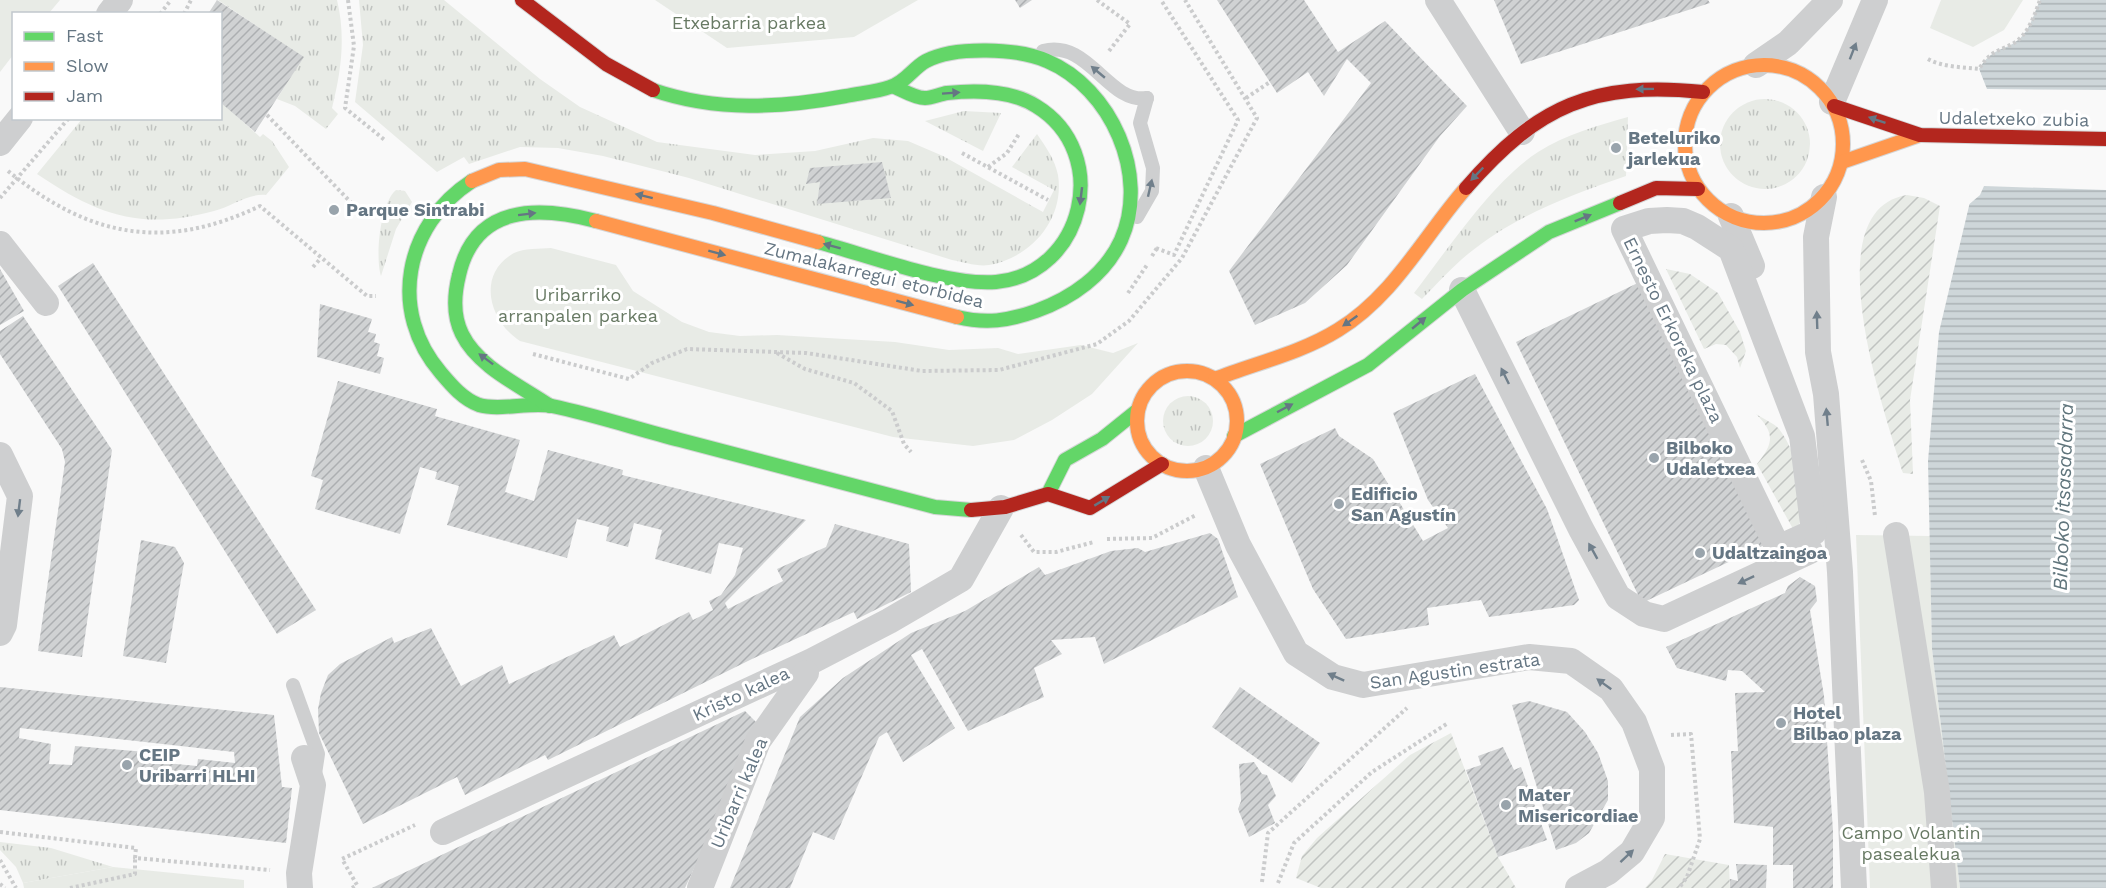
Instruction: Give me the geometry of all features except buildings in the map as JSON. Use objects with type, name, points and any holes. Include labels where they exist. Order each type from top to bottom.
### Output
[{"type":"street","points":[[111,12],[120,0]]},
{"type":"street","name":"Zumalakarregui etorbidea","points":[[522,0],[607,66],[665,95],[728,106],[774,108],[895,87],[927,61],[959,54],[1012,52],[1034,56],[1081,80],[1108,111],[1125,151],[1131,197],[1122,238],[1109,262],[1088,285],[1025,317],[981,323],[564,213],[526,212],[497,221],[482,232],[468,249],[457,275],[456,304],[461,333],[475,351],[550,406]]},
{"type":"street","points":[[1438,0],[1522,132]]},
{"type":"street","points":[[1756,65],[1788,44],[1830,0]]},
{"type":"street","points":[[1833,104],[1875,0]]},
{"type":"street","points":[[1767,64],[1790,68],[1811,79],[1833,104],[1844,141],[1842,162],[1835,181],[1824,197],[1804,213],[1780,222],[1755,224],[1731,216],[1713,205],[1698,189],[1687,165],[1685,140],[1690,114],[1703,92],[1721,76],[1743,67],[1756,65],[1767,64]]},
{"type":"street","name":"Zumalakarregui etorbidea","points":[[895,87],[924,98],[946,93],[1009,96],[1036,105],[1056,120],[1073,143],[1082,167],[1083,193],[1078,216],[1062,243],[1040,267],[1015,278],[981,284],[557,175],[525,170],[499,170],[470,182],[442,205],[427,223],[414,254],[409,295],[410,312],[427,357],[456,391],[480,405],[550,406],[936,507],[974,512],[1022,504],[1048,494]]},
{"type":"street","points":[[1215,379],[1307,344],[1352,321],[1409,264],[1474,175],[1522,132],[1545,115],[1596,95],[1638,88],[1703,92]]},
{"type":"street","name":"Udaletxeko zubia","points":[[1833,104],[1920,135],[2106,139]]},
{"type":"street","points":[[0,143],[18,120]]},
{"type":"street","name":"Udaletxeko zubia","points":[[1842,162],[1920,135]]},
{"type":"street","points":[[1234,436],[1368,365],[1462,290],[1549,232],[1656,188],[1672,186],[1698,189]]},
{"type":"street","points":[[1824,197],[1816,237],[1818,352],[1826,394],[1838,538],[1854,888]]},
{"type":"street","points":[[1731,216],[1796,379],[1838,538]]},
{"type":"street","name":"Ernesto Erkoreka plaza","points":[[1649,221],[1683,221],[1713,236],[1731,249],[1802,436],[1814,532],[1778,548],[1624,229],[1649,221]]},
{"type":"street","points":[[0,244],[46,303]]},
{"type":"street","points":[[1462,290],[1581,529],[1618,597],[1644,614],[1664,619],[1838,538]]},
{"type":"street","points":[[1183,370],[1200,372],[1215,379],[1227,390],[1234,404],[1237,420],[1234,436],[1220,460],[1206,468],[1177,469],[1162,464],[1151,455],[1142,442],[1138,427],[1138,410],[1144,395],[1154,383],[1168,374],[1183,370]]},
{"type":"street","points":[[1138,410],[1102,439],[1065,460],[1048,494],[1090,508],[1162,464]]},
{"type":"street","points":[[0,455],[20,496],[4,625],[0,633]]},
{"type":"street","name":"San Agustin estrata","points":[[1206,468],[1238,545],[1296,653],[1333,677],[1363,685],[1529,657],[1571,661],[1611,689],[1634,722],[1652,770],[1652,818],[1632,852],[1608,873],[1578,888]]},
{"type":"street","name":"Kristo kalea","points":[[432,827],[812,661],[889,621],[962,579],[1000,508]]},
{"type":"street","points":[[1896,535],[1937,792],[1944,888]]},
{"type":"street","name":"Uribarri kalea","points":[[700,888],[758,741],[806,673]]},
{"type":"street","points":[[300,888],[299,873],[313,785],[303,758]]},
{"type":"lane","points":[[1034,56],[1054,48],[1070,52],[1125,94],[1137,100],[1147,98],[1140,123],[1154,168],[1152,191],[1122,238]]},
{"type":"lane","points":[[293,686],[318,754],[313,785]]},
{"type":"path","points":[[162,12],[171,0]]},
{"type":"path","points":[[348,0],[354,46],[351,84],[345,108],[386,141]]},
{"type":"path","points":[[1161,0],[1238,120],[1174,255]]},
{"type":"path","points":[[1185,0],[1257,118],[1196,232]]},
{"type":"path","points":[[1928,59],[1939,65],[1952,64],[1979,69],[1994,50],[2010,45],[2024,34],[2040,0]]},
{"type":"path","points":[[1246,99],[1270,82]]},
{"type":"path","points":[[267,115],[362,214]]},
{"type":"path","points":[[0,198],[67,120]]},
{"type":"path","points":[[962,153],[1048,201]]},
{"type":"path","points":[[17,179],[54,203],[88,221],[116,230],[144,234],[178,232],[212,225],[260,206],[367,296]]},
{"type":"path","points":[[1147,245],[1182,258]]},
{"type":"path","points":[[313,267],[321,258]]},
{"type":"path","points":[[529,352],[629,379]]},
{"type":"path","points":[[776,352],[805,369],[854,383],[892,411],[899,433],[911,452]]},
{"type":"path","points":[[1262,882],[1268,833],[1413,703]]},
{"type":"path","points":[[1278,883],[1294,843],[1372,772],[1448,723]]},
{"type":"path","points":[[1664,735],[1691,734],[1700,839],[1687,877],[1679,888]]},
{"type":"path","points":[[352,888],[357,885],[342,859],[432,827]]},
{"type":"path","points":[[0,832],[136,848],[135,874],[70,888]]},
{"type":"path","points":[[135,858],[271,870]]},
{"type":"path","points":[[0,860],[16,888]]},
{"type":"path","points":[[0,884],[5,888]]},
{"type":"green space","points":[[0,0],[60,0],[50,12],[12,12],[12,56],[0,72]]},
{"type":"green space","points":[[218,0],[337,0],[342,41],[338,81],[332,108],[338,114],[326,129],[295,106],[277,99],[303,57]]},
{"type":"green space","points":[[359,0],[444,0],[540,79],[580,107],[657,142],[755,155],[815,151],[873,138],[908,141],[943,156],[1043,212],[1054,190],[1012,167],[1037,134],[1057,169],[1059,191],[1056,207],[1042,234],[1031,245],[1004,261],[980,265],[952,260],[689,178],[603,156],[558,148],[520,147],[469,164],[464,157],[437,172],[355,102],[363,45]]},
{"type":"green space","name":"Etxebarria parkea","points":[[655,0],[918,0],[854,37],[727,48]]},
{"type":"green space","points":[[1941,0],[2023,0],[2004,30],[1973,47],[1930,28]]},
{"type":"green space","points":[[1765,99],[1782,102],[1797,112],[1807,127],[1810,144],[1807,161],[1797,176],[1782,186],[1765,189],[1748,186],[1733,176],[1723,161],[1720,144],[1723,127],[1733,112],[1748,102]]},
{"type":"green space","points":[[222,103],[260,137],[263,134],[272,141],[289,167],[266,195],[253,196],[220,209],[188,217],[164,219],[142,219],[100,209],[80,200],[37,174],[81,120],[222,120]]},
{"type":"green space","points":[[964,111],[1001,113],[983,151],[925,121]]},
{"type":"green space","points":[[1628,117],[1626,176],[1564,199],[1504,228],[1468,254],[1422,299],[1414,293],[1471,217],[1504,180],[1521,165],[1560,140]]},
{"type":"green space","points":[[396,190],[405,191],[412,202],[396,229],[381,276],[380,231],[386,206]]},
{"type":"green space","points":[[1907,195],[1924,198],[1940,206],[1910,400],[1913,474],[1903,473],[1872,365],[1863,319],[1860,275],[1864,237],[1879,209]]},
{"type":"green space","name":"Uribarriko arranpalen parkea","points":[[551,248],[616,265],[633,291],[682,322],[709,332],[740,336],[777,335],[895,342],[949,350],[998,348],[1018,354],[1081,345],[1113,353],[1138,343],[1092,394],[1052,420],[1014,440],[973,446],[893,437],[520,341],[509,332],[494,310],[491,285],[495,273],[502,262],[518,251]]},
{"type":"green space","points":[[1666,269],[1690,274],[1718,293],[1740,332],[1746,351],[1740,368],[1737,357],[1726,345],[1716,344],[1704,349]]},
{"type":"green space","points":[[1183,396],[1193,396],[1206,403],[1213,416],[1213,426],[1206,439],[1193,446],[1183,446],[1174,442],[1167,435],[1163,426],[1163,416],[1167,407],[1174,400]]},
{"type":"green space","points":[[1756,414],[1779,429],[1792,453],[1801,495],[1797,536],[1757,464],[1767,450],[1770,438],[1767,427]]},
{"type":"green space","name":"Campo Volantin pasealekua","points":[[1856,535],[1930,536],[1932,649],[1960,888],[1870,888]]},
{"type":"green space","points":[[1451,733],[1498,857],[1516,888],[1321,888],[1296,878],[1302,856],[1317,838],[1410,755]]},
{"type":"green space","points":[[0,842],[51,848],[113,867],[23,883],[16,867],[0,850]]},
{"type":"green space","points":[[1665,854],[1729,865],[1730,888],[1645,888],[1652,880]]},
{"type":"green space","points":[[113,867],[244,880],[244,888],[24,888],[23,883]]},
{"type":"water","name":"Bilboko itsasadarra","points":[[2040,0],[2106,0],[2106,888],[1960,888],[1932,649],[1928,461],[1939,332],[1969,206],[1986,89],[1979,69],[1990,56],[2023,35],[2031,23]]},
{"type":"pier","points":[[1976,68],[1979,69],[1987,89],[2106,90],[2106,190],[1984,186],[1980,195],[1966,207],[1983,89]]},
{"type":"traffic: fast","points":[[653,90],[677,97],[725,105],[773,105],[822,100],[885,89],[900,82],[926,61],[938,56],[986,50],[1020,53],[1035,57],[1070,74],[1090,91],[1106,112],[1119,136],[1127,162],[1131,188],[1129,215],[1121,240],[1097,274],[1086,284],[1049,306],[1006,319],[978,320],[957,317]]},
{"type":"traffic: fast","points":[[818,242],[932,275],[977,282],[996,282],[1026,274],[1050,258],[1068,235],[1078,209],[1080,180],[1075,152],[1060,127],[1036,106],[1016,97],[993,92],[958,92],[921,98],[895,87]]},
{"type":"traffic: fast","points":[[472,181],[449,199],[431,221],[418,245],[411,271],[410,297],[414,323],[424,349],[445,378],[468,399],[487,407],[552,406],[935,507],[971,510]]},
{"type":"traffic: fast","points":[[1234,436],[1368,365],[1462,290],[1549,232],[1620,203]]},
{"type":"traffic: fast","points":[[550,406],[489,366],[469,346],[459,327],[456,313],[455,298],[459,275],[467,252],[479,234],[494,223],[512,216],[532,213],[553,213],[596,221]]},
{"type":"traffic: fast","points":[[1048,494],[1065,460],[1102,439],[1138,410]]},
{"type":"traffic: slow","points":[[1764,65],[1779,66],[1794,71],[1808,78],[1820,88],[1830,100],[1837,114],[1842,129],[1843,144],[1842,159],[1837,174],[1830,188],[1820,200],[1808,210],[1794,217],[1779,222],[1764,223],[1749,222],[1734,217],[1720,210],[1708,200],[1698,188],[1691,174],[1686,159],[1685,144],[1686,129],[1691,114],[1698,100],[1708,88],[1720,78],[1734,71],[1749,66],[1764,65]]},
{"type":"traffic: slow","points":[[1842,162],[1920,135]]},
{"type":"traffic: slow","points":[[472,181],[499,170],[525,169],[713,213],[818,242]]},
{"type":"traffic: slow","points":[[1215,379],[1309,345],[1338,330],[1358,316],[1392,283],[1466,188]]},
{"type":"traffic: slow","points":[[596,221],[957,317]]},
{"type":"traffic: slow","points":[[1187,371],[1206,375],[1222,386],[1233,402],[1237,421],[1233,440],[1222,456],[1206,467],[1187,471],[1168,467],[1152,456],[1141,440],[1137,421],[1141,402],[1152,386],[1168,375],[1187,371]]},
{"type":"traffic: jam","points":[[522,0],[606,64],[653,90]]},
{"type":"traffic: jam","points":[[1466,188],[1518,136],[1544,118],[1571,105],[1599,96],[1630,91],[1703,92]]},
{"type":"traffic: jam","points":[[1834,106],[1920,135],[2106,139]]},
{"type":"traffic: jam","points":[[1620,203],[1656,188],[1698,189]]},
{"type":"traffic: jam","points":[[971,510],[1005,507],[1048,494],[1090,508],[1162,464]]},
{"type":"place","name":"Beteluriko jarlekua","points":[[1616,148]]},
{"type":"place","name":"Parque Sintrabi","points":[[334,210]]},
{"type":"place","name":"Bilboko Udaletxea","points":[[1654,458]]},
{"type":"place","name":"Edificio San Agustín","points":[[1339,504]]},
{"type":"place","name":"Udaltzaingoa","points":[[1700,553]]},
{"type":"place","name":"Hotel Bilbao plaza","points":[[1781,723]]},
{"type":"place","name":"CEIP Uribarri HLHI","points":[[127,765]]},
{"type":"place","name":"Mater Misericordiae","points":[[1506,805]]}]
